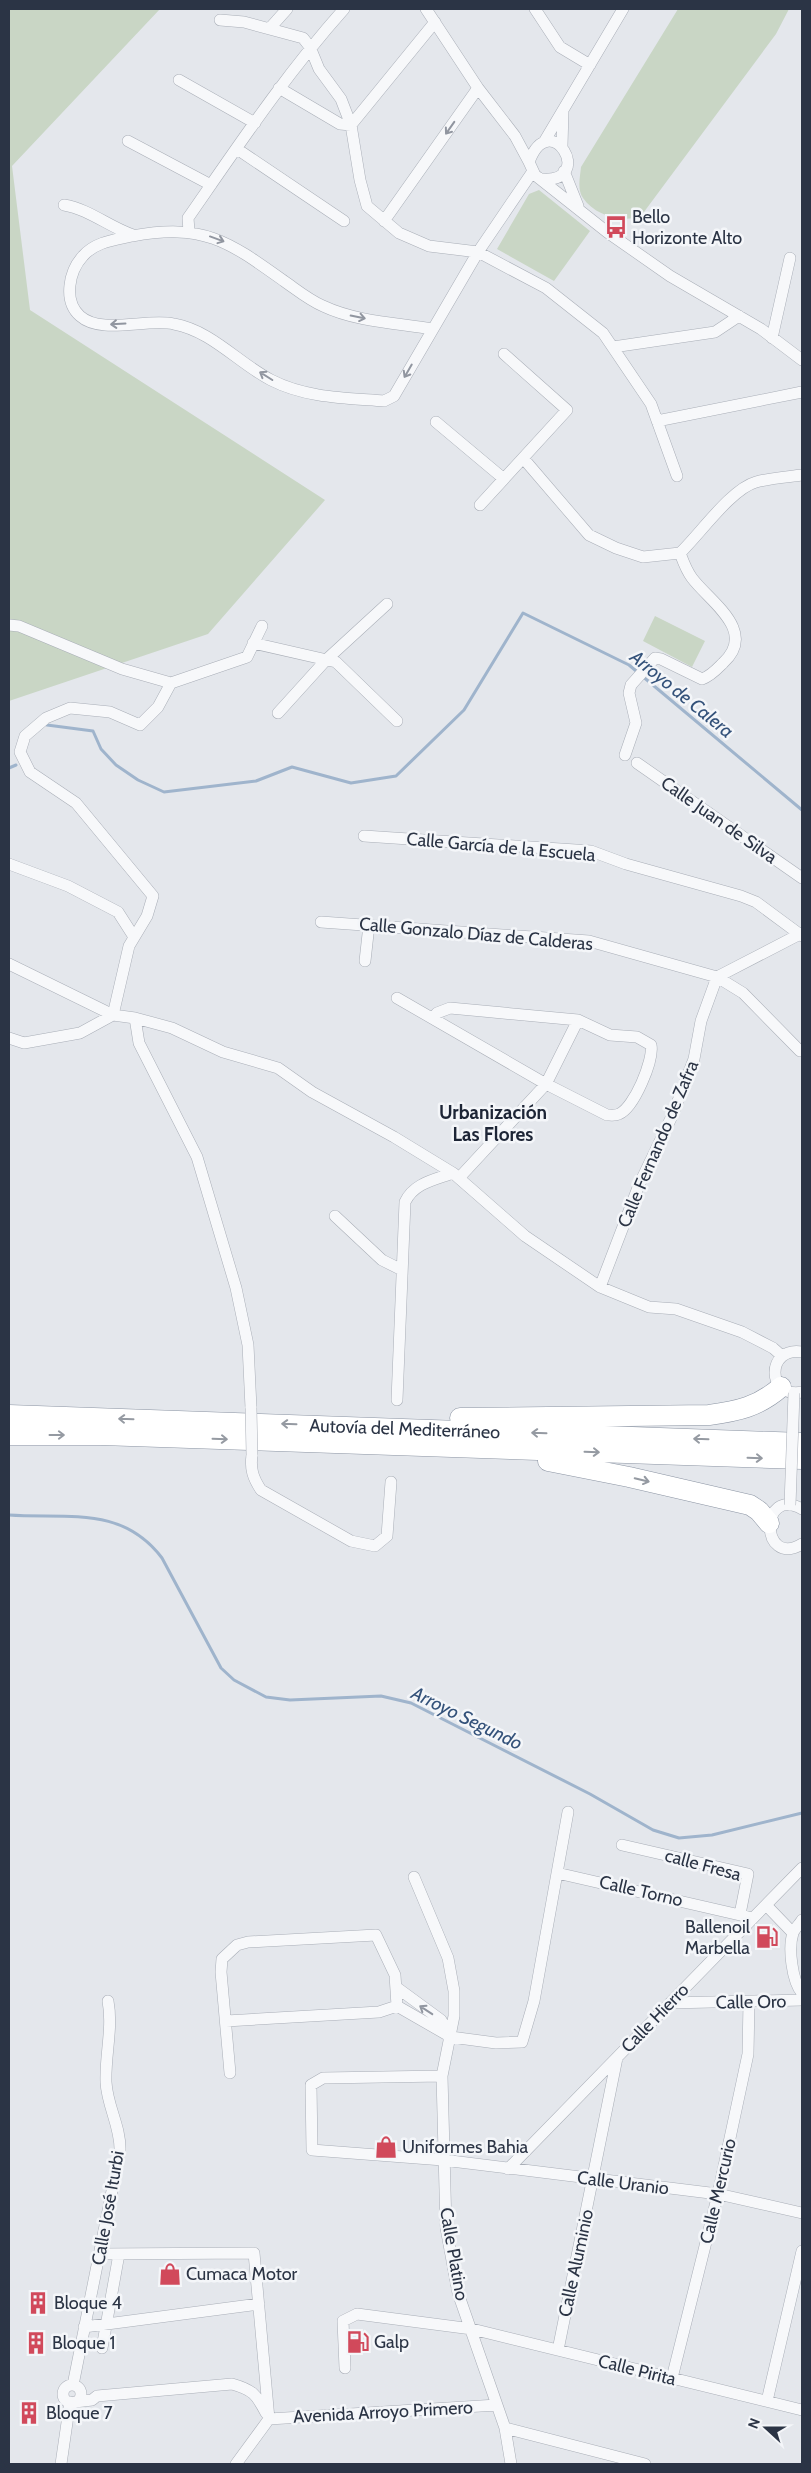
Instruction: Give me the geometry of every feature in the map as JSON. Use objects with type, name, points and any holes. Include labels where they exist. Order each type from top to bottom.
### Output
[{"type":"highway","points":[[347,1426],[414,1418],[709,1415],[738,1410],[792,1391]]},
{"type":"highway","name":"Autovía del Mediterráneo","points":[[14,1414],[802,1443]]},
{"type":"highway","name":"Autovía del Mediterráneo","points":[[9,1435],[101,1435],[802,1459]]},
{"type":"highway","points":[[404,1446],[430,1453],[538,1460],[590,1469],[750,1505],[759,1511],[769,1522]]},
{"type":"street","points":[[270,28],[287,9]]},
{"type":"street","points":[[190,231],[188,218],[279,88],[310,47],[344,9]]},
{"type":"street","points":[[426,9],[478,88],[515,136],[531,166],[542,179],[607,232],[670,276],[738,316],[802,360]]},
{"type":"street","points":[[535,9],[560,47],[590,65]]},
{"type":"street","points":[[433,329],[359,318],[332,310],[310,299],[234,246],[190,231],[135,236],[107,241],[91,248],[78,261],[73,271],[70,298],[75,311],[87,321],[104,325],[157,323],[181,326],[196,331],[271,380],[313,395],[384,401],[389,399],[394,396],[478,252],[531,166],[542,143],[624,9]]},
{"type":"street","points":[[220,20],[244,22],[303,38],[310,47],[319,69],[340,99],[351,124],[360,180],[367,206],[384,221],[399,233],[429,246],[478,252],[546,288],[603,332],[651,404],[677,476]]},
{"type":"street","points":[[351,124],[435,22]]},
{"type":"street","points":[[179,80],[255,123]]},
{"type":"street","points":[[279,88],[340,124],[351,124]]},
{"type":"street","points":[[384,221],[478,88]]},
{"type":"street","points":[[542,179],[551,180],[564,171],[569,160],[562,146],[563,110]]},
{"type":"street","points":[[515,136],[562,146]]},
{"type":"street","points":[[128,141],[211,185]]},
{"type":"street","points":[[237,148],[344,221]]},
{"type":"street","points":[[564,171],[579,208]]},
{"type":"street","points":[[64,205],[82,210],[101,222],[135,236]]},
{"type":"street","points":[[101,222],[109,230],[107,241]]},
{"type":"street","points":[[772,338],[790,258]]},
{"type":"street","points":[[613,347],[715,332],[738,316]]},
{"type":"street","points":[[480,505],[567,410],[504,354]]},
{"type":"street","points":[[657,421],[802,392]]},
{"type":"street","points":[[436,422],[504,479]]},
{"type":"street","points":[[523,458],[589,535],[616,548],[643,556],[680,553],[699,535],[727,501],[754,482],[802,475]]},
{"type":"street","points":[[625,755],[636,723],[629,693],[631,685],[650,662],[655,658],[661,659],[702,679],[708,677],[731,656],[735,646],[732,624],[692,579],[680,553]]},
{"type":"street","points":[[278,713],[326,660],[387,604]]},
{"type":"street","points":[[9,625],[19,626],[122,669],[171,684],[247,657],[262,626]]},
{"type":"street","points":[[253,643],[336,662],[397,721]]},
{"type":"street","points":[[9,1038],[24,1043],[80,1033],[113,1014],[129,946],[147,916],[153,896],[76,803],[30,772],[20,752],[24,736],[46,718],[70,708],[110,712],[140,725],[158,706],[171,684]]},
{"type":"street","name":"Calle Juan de Silva","points":[[636,763],[802,878]]},
{"type":"street","name":"Calle García de la Escuela","points":[[364,836],[591,850],[626,864],[741,896],[756,902],[802,935]]},
{"type":"street","points":[[9,864],[68,886],[118,912],[134,937]]},
{"type":"street","name":"Calle Gonzalo Díaz de Calderas","points":[[321,922],[589,941],[716,977],[743,994],[800,1051]]},
{"type":"street","points":[[365,961],[369,925]]},
{"type":"street","points":[[716,977],[802,935]]},
{"type":"street","points":[[9,964],[113,1014],[172,1028],[223,1052],[278,1068],[312,1092],[394,1137],[456,1176],[525,1236],[600,1287],[649,1307],[676,1309],[742,1332],[773,1348],[782,1356]]},
{"type":"street","name":"Calle Fernando de Zafra","points":[[600,1287],[638,1185],[673,1114],[694,1059],[702,1021],[716,977]]},
{"type":"street","points":[[397,998],[546,1084],[607,1114],[618,1115],[628,1108],[642,1083],[653,1054],[651,1044],[637,1037],[610,1035],[578,1020],[450,1008],[437,1013],[433,1018]]},
{"type":"street","points":[[135,1018],[140,1043],[197,1157],[238,1298],[248,1345],[252,1455],[250,1468],[261,1490],[352,1541],[375,1546],[387,1536],[391,1482]]},
{"type":"street","points":[[397,1400],[405,1202],[409,1194],[418,1186],[456,1176],[546,1084],[578,1020]]},
{"type":"street","points":[[335,1216],[382,1260],[402,1270]]},
{"type":"street","points":[[790,1505],[792,1391],[775,1375],[775,1368],[782,1356],[794,1351],[802,1352]]},
{"type":"street","points":[[802,1509],[790,1505],[779,1508],[769,1522],[771,1536],[780,1546],[794,1548],[802,1544]]},
{"type":"street","points":[[226,2021],[379,2012],[397,2006],[451,2037],[496,2042],[522,2042],[534,2001],[568,1812]]},
{"type":"street","name":"calle Fresa","points":[[622,1845],[748,1874],[740,1914]]},
{"type":"street","name":"Calle Hierro","points":[[508,2169],[802,1868]]},
{"type":"street","name":"Calle Torno","points":[[558,1873],[753,1918]]},
{"type":"street","name":"Calle Platino","points":[[414,1877],[448,1958],[454,1991],[451,2037],[442,2076],[446,2228],[458,2292],[505,2428],[511,2464]]},
{"type":"street","points":[[766,1905],[793,1933]]},
{"type":"street","points":[[802,1920],[793,1933],[792,1963],[796,1985],[802,1993]]},
{"type":"street","points":[[230,2073],[221,1972],[222,1959],[237,1946],[248,1942],[376,1935],[394,1974],[397,2006]]},
{"type":"street","points":[[396,1988],[441,2020],[451,2037]]},
{"type":"street","name":"Calle Oro","points":[[670,2003],[802,2000]]},
{"type":"street","name":"Calle José Iturbi","points":[[72,2402],[80,2398],[76,2387],[84,2327],[120,2148],[106,2081],[110,2017],[108,2001]]},
{"type":"street","name":"Calle Mercurio","points":[[672,2378],[718,2194],[748,2054],[749,2002]]},
{"type":"street","name":"Calle Aluminio","points":[[558,2350],[617,2057]]},
{"type":"street","name":"Calle Uranio","points":[[442,2076],[323,2078],[310,2085],[312,2150],[443,2160],[592,2180],[718,2194],[802,2213]]},
{"type":"street","points":[[767,2401],[802,2251]]},
{"type":"street","points":[[100,2254],[254,2253],[269,2419]]},
{"type":"street","points":[[102,2348],[108,2326],[119,2254]]},
{"type":"street","points":[[84,2327],[108,2326],[259,2304]]},
{"type":"street","name":"Calle Pirita","points":[[345,2368],[343,2322],[358,2314],[472,2330],[802,2410]]},
{"type":"street","name":"Avenida Arroyo Primero","points":[[76,2387],[97,2396],[232,2384],[246,2388],[257,2395],[269,2419]]},
{"type":"street","name":"Avenida Arroyo Primero","points":[[72,2402],[92,2400],[97,2396]]},
{"type":"street","points":[[61,2464],[72,2402]]},
{"type":"street","name":"Avenida Arroyo Primero","points":[[269,2419],[497,2405]]},
{"type":"street","name":"Avenida Arroyo Primero","points":[[236,2464],[269,2419]]},
{"type":"street","points":[[505,2428],[645,2464]]},
{"type":"green space","points":[[9,9],[160,9],[12,166],[30,310],[325,500],[208,634],[9,701]]},
{"type":"green space","points":[[678,9],[789,9],[776,34],[641,216],[626,219],[610,216],[588,204],[581,195],[579,187],[581,167]]},
{"type":"green space","points":[[539,190],[590,231],[554,281],[497,249],[529,194]]},
{"type":"green space","points":[[655,616],[705,641],[692,667],[643,641]]},
{"type":"waterway","name":"Arroyo de Calera","points":[[47,725],[93,731],[101,749],[116,765],[138,780],[164,792],[256,781],[292,767],[351,783],[396,776],[464,710],[523,613],[629,665],[802,810]]},
{"type":"waterway","name":"Arroyo de Calera","points":[[9,768],[16,765]]},
{"type":"waterway","name":"Arroyo Segundo","points":[[9,1515],[92,1518],[111,1522],[129,1529],[146,1541],[162,1558],[221,1668],[234,1680],[266,1697],[290,1700],[381,1696],[411,1703],[590,1794],[653,1830],[679,1838],[712,1835],[802,1813]]},
{"type":"place","name":"Bello Horizonte Alto","points":[[616,227]]},
{"type":"place","name":"Ballenoil Marbella","points":[[767,1937]]},
{"type":"place","name":"Uniformes Bahia","points":[[386,2147]]},
{"type":"place","name":"Cumaca Motor","points":[[170,2274]]},
{"type":"place","name":"Bloque 4","points":[[38,2303]]},
{"type":"place","name":"Galp","points":[[358,2342]]},
{"type":"place","name":"Bloque 1","points":[[36,2343]]},
{"type":"place","name":"Bloque 7","points":[[29,2413]]},
{"type":"district","name":"Urbanización Las Flores","points":[[493,1123]]}]
